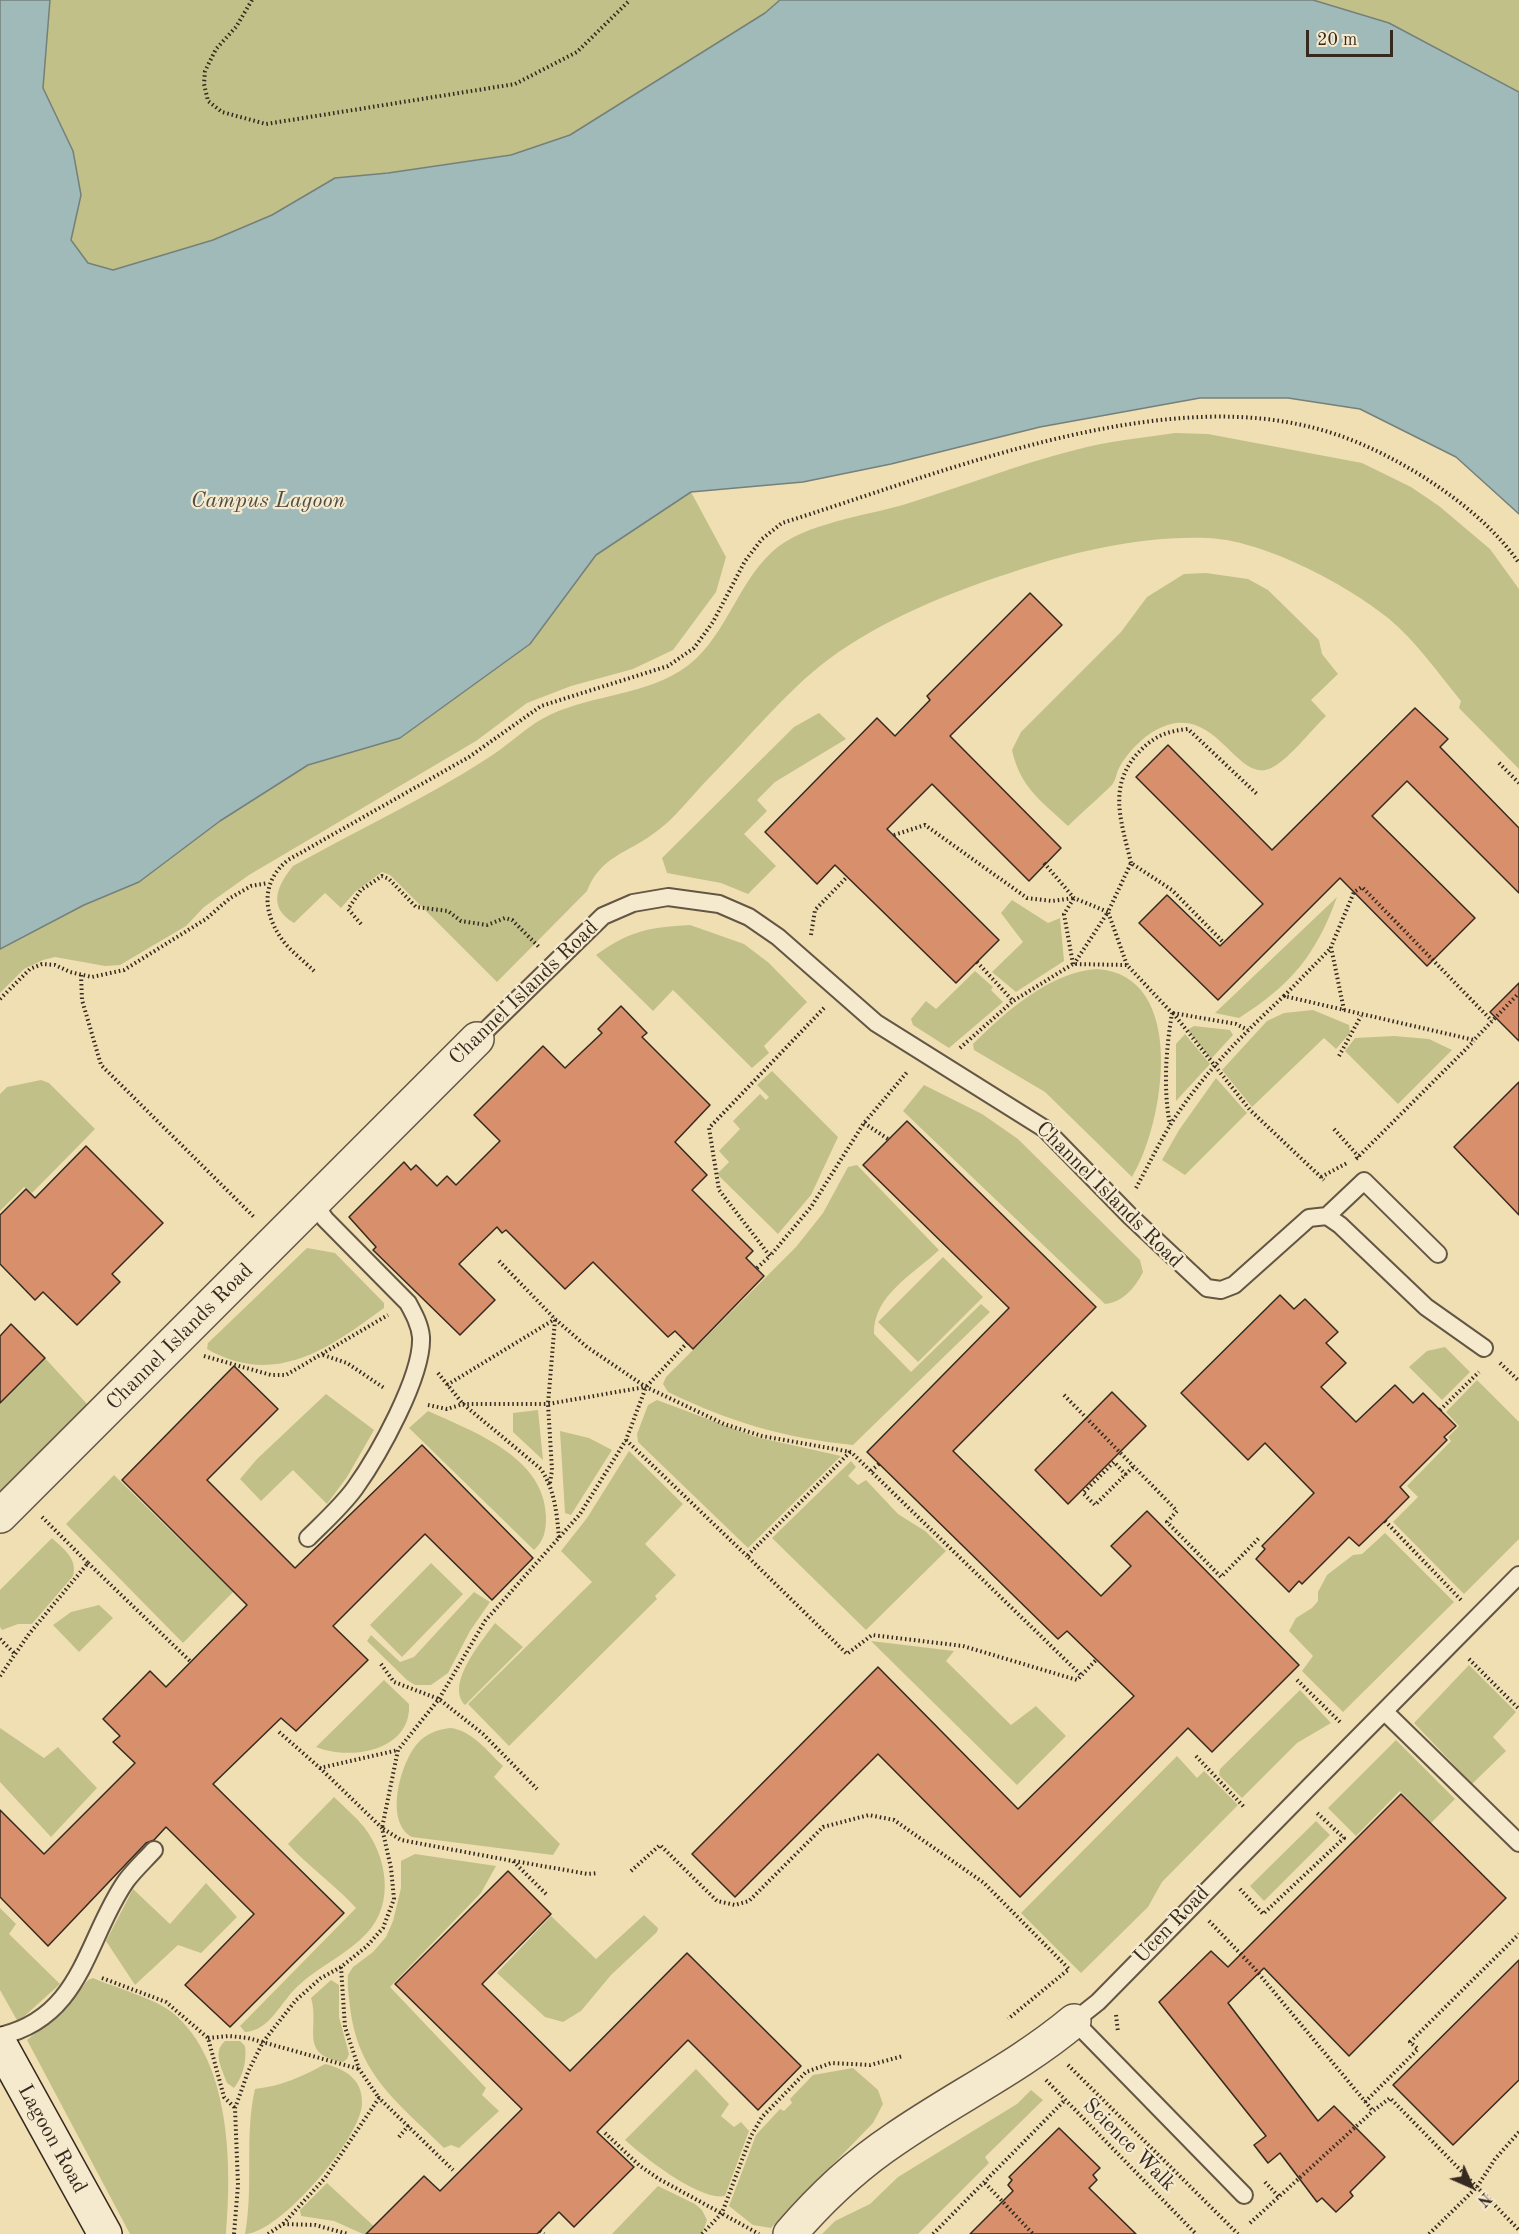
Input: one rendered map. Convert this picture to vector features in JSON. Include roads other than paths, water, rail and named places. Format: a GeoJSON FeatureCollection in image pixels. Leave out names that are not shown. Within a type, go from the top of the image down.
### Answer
{"type":"FeatureCollection","features":[{"type":"Feature","properties":{"kind":"street","name":"Channel Islands Road"},"geometry":{"type":"LineString","coordinates":[[10,1506],[477,1039]]}},
{"type":"Feature","properties":{"kind":"street","name":"Ucen Road"},"geometry":{"type":"LineString","coordinates":[[790,2234],[845,2178],[893,2139],[1045,2059],[1074,2021]]}},
{"type":"Feature","properties":{"kind":"street","name":"Lagoon Road"},"geometry":{"type":"LineString","coordinates":[[0,2044],[105,2234]]}},
{"type":"Feature","properties":{"kind":"lane","name":"Channel Islands Road"},"geometry":{"type":"LineString","coordinates":[[477,1039],[603,916],[633,903],[668,897],[719,904],[749,917],[778,937],[876,1023],[1045,1129],[1147,1233],[1207,1288],[1221,1290],[1234,1285],[1309,1218],[1327,1216]]}},
{"type":"Feature","properties":{"kind":"lane"},"geometry":{"type":"LineString","coordinates":[[1438,1254],[1364,1181],[1327,1216],[1340,1225],[1426,1307],[1484,1348]]}},
{"type":"Feature","properties":{"kind":"lane"},"geometry":{"type":"LineString","coordinates":[[308,1538],[354,1488],[385,1440],[405,1396],[419,1354],[421,1337],[416,1318],[408,1303],[325,1220],[314,1203]]}},
{"type":"Feature","properties":{"kind":"lane","name":"Ucen Road"},"geometry":{"type":"LineString","coordinates":[[1074,2021],[1098,2002],[1265,1829],[1385,1712],[1519,1575]]}},
{"type":"Feature","properties":{"kind":"lane"},"geometry":{"type":"LineString","coordinates":[[1385,1712],[1519,1843]]}},
{"type":"Feature","properties":{"kind":"lane"},"geometry":{"type":"LineString","coordinates":[[0,2036],[16,2032],[42,2017],[62,1998],[83,1970],[126,1881],[154,1850]]}},
{"type":"Feature","properties":{"kind":"lane"},"geometry":{"type":"LineString","coordinates":[[1074,2021],[1244,2194]]}},
{"type":"Feature","properties":{"kind":"water","name":"Campus Lagoon"},"geometry":{"type":"Polygon","coordinates":[[[0,0],[50,0],[43,88],[73,151],[81,195],[71,240],[88,263],[113,270],[213,240],[272,215],[335,178],[388,173],[511,155],[570,135],[765,13],[780,0],[1313,0],[1389,23],[1519,92],[1519,514],[1456,457],[1360,409],[1288,398],[1200,398],[1040,427],[891,464],[803,482],[691,492],[596,555],[530,644],[400,738],[308,765],[220,821],[139,882],[84,905],[0,949],[0,0]]]}}]}
